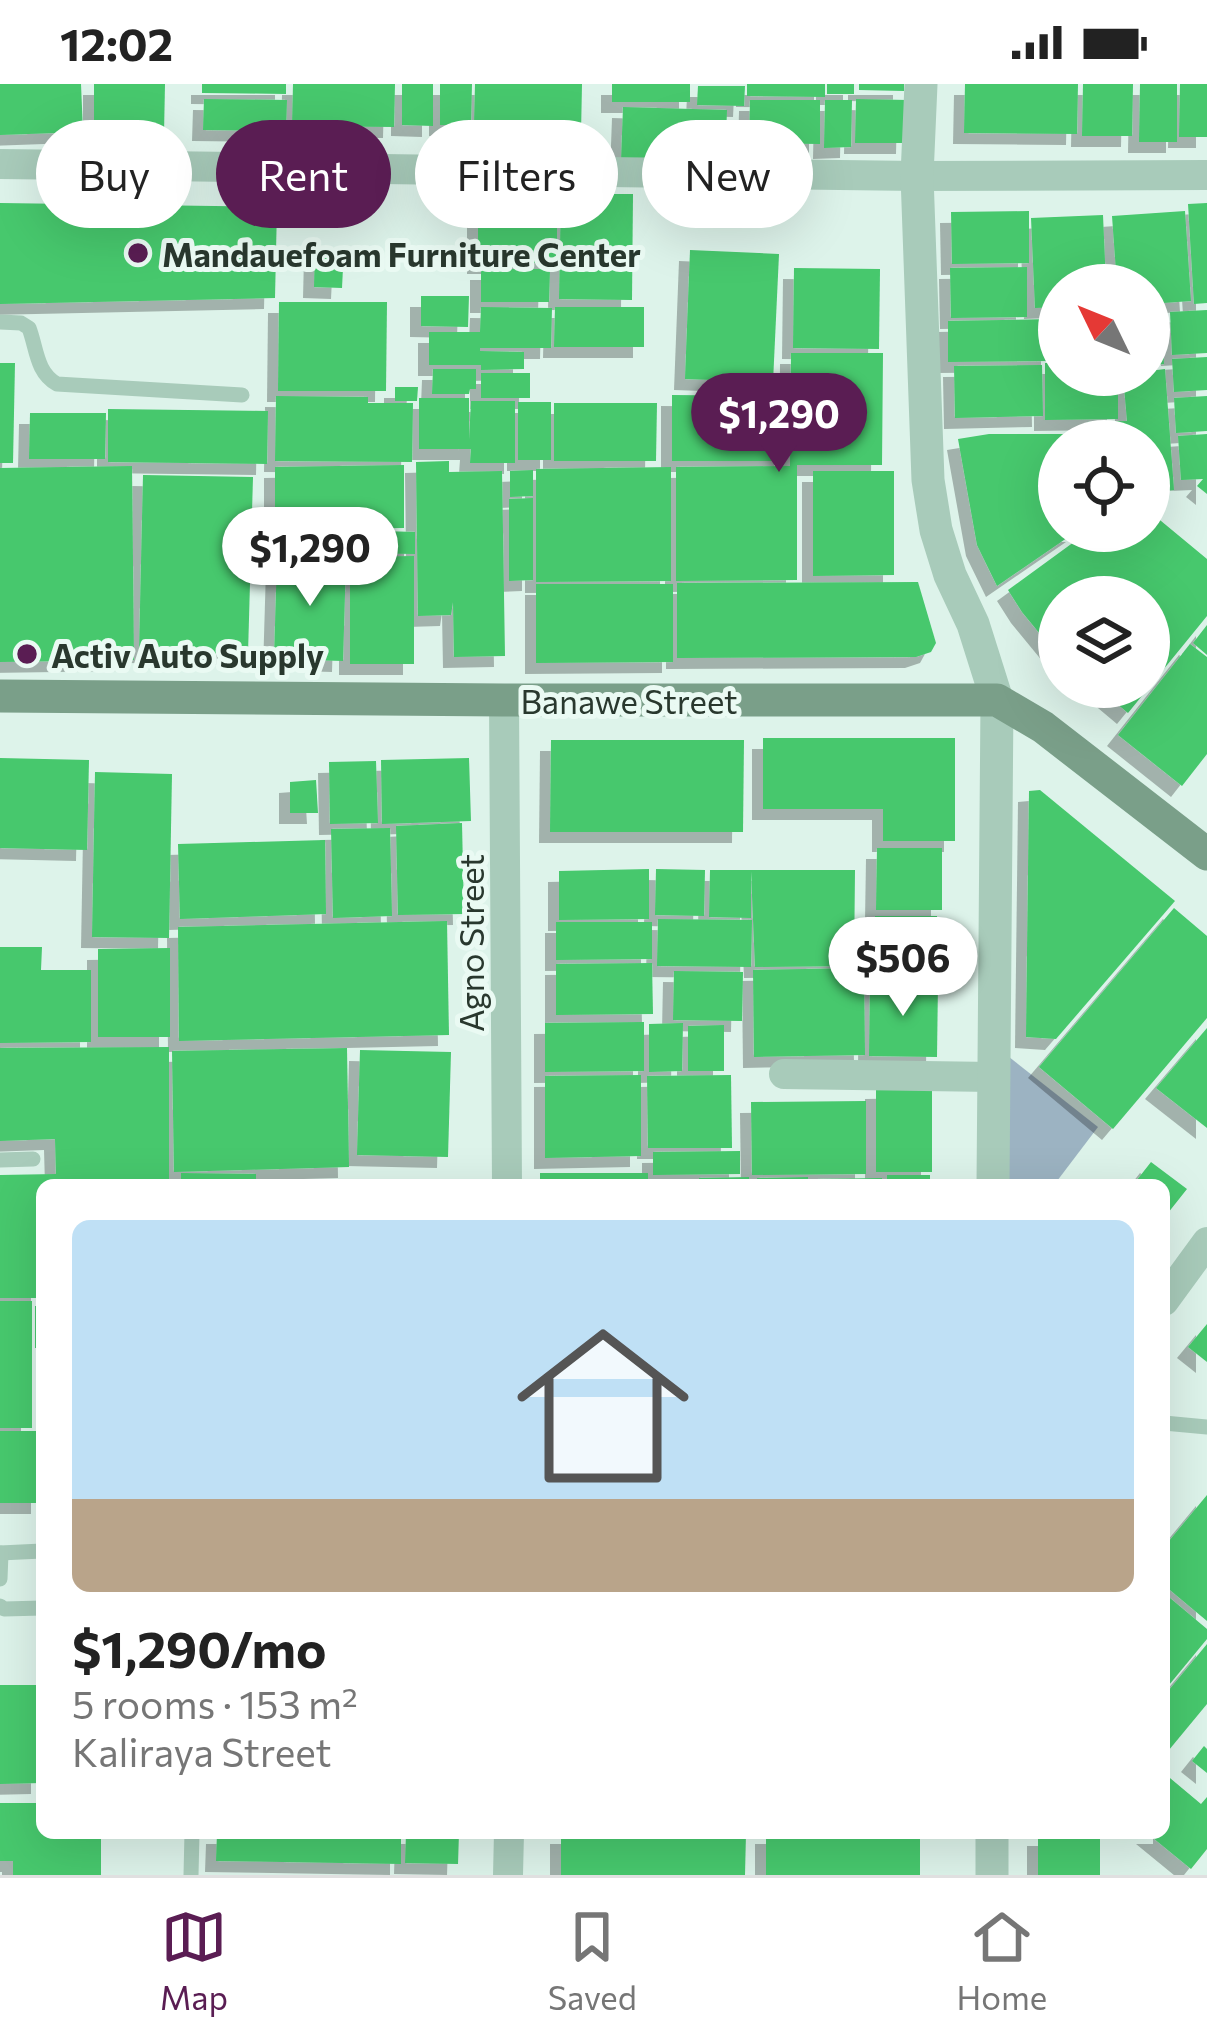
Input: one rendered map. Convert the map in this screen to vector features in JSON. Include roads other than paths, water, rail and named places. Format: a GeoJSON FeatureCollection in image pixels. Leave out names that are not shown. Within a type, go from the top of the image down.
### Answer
{"type":"FeatureCollection","features":[{"type":"Feature","properties":{"kind":"main road","name":"Banawe Street"},"geometry":{"type":"LineString","coordinates":[[0,696],[997,700]]}},
{"type":"Feature","properties":{"kind":"main road"},"geometry":{"type":"LineString","coordinates":[[997,700],[1042,728],[1207,854]]}},
{"type":"Feature","properties":{"kind":"street"},"geometry":{"type":"LineString","coordinates":[[921,84],[917,176],[928,480],[936,530],[997,700],[993,1179]]}},
{"type":"Feature","properties":{"kind":"street"},"geometry":{"type":"LineString","coordinates":[[0,164],[917,176],[1207,175]]}},
{"type":"Feature","properties":{"kind":"street","name":"Agno Street"},"geometry":{"type":"LineString","coordinates":[[504,700],[507,1179]]}},
{"type":"Feature","properties":{"kind":"street"},"geometry":{"type":"LineString","coordinates":[[784,1074],[993,1077]]}},
{"type":"Feature","properties":{"kind":"street"},"geometry":{"type":"LineString","coordinates":[[1170,1292],[1207,1242]]}},
{"type":"Feature","properties":{"kind":"street"},"geometry":{"type":"LineString","coordinates":[[508,1875],[509,1839]]}},
{"type":"Feature","properties":{"kind":"street"},"geometry":{"type":"LineString","coordinates":[[992,1839],[992,1875]]}},
{"type":"Feature","properties":{"kind":"lane"},"geometry":{"type":"LineString","coordinates":[[0,322],[29,328],[40,369],[56,384],[242,395]]}},
{"type":"Feature","properties":{"kind":"lane"},"geometry":{"type":"LineString","coordinates":[[0,1160],[33,1159]]}},
{"type":"Feature","properties":{"kind":"lane"},"geometry":{"type":"LineString","coordinates":[[1170,1423],[1207,1426]]}},
{"type":"Feature","properties":{"kind":"lane"},"geometry":{"type":"LineString","coordinates":[[0,1579],[0,1553],[36,1551]]}},
{"type":"Feature","properties":{"kind":"lane"},"geometry":{"type":"LineString","coordinates":[[0,1606],[36,1608]]}},
{"type":"Feature","properties":{"kind":"lane"},"geometry":{"type":"LineString","coordinates":[[191,1875],[192,1839]]}},
{"type":"Feature","properties":{"kind":"place","name":"Mandauefoam Furniture Center"},"geometry":{"type":"Point","coordinates":[138,253]}},
{"type":"Feature","properties":{"kind":"place","name":"Activ Auto Supply"},"geometry":{"type":"Point","coordinates":[27,654]}}]}
